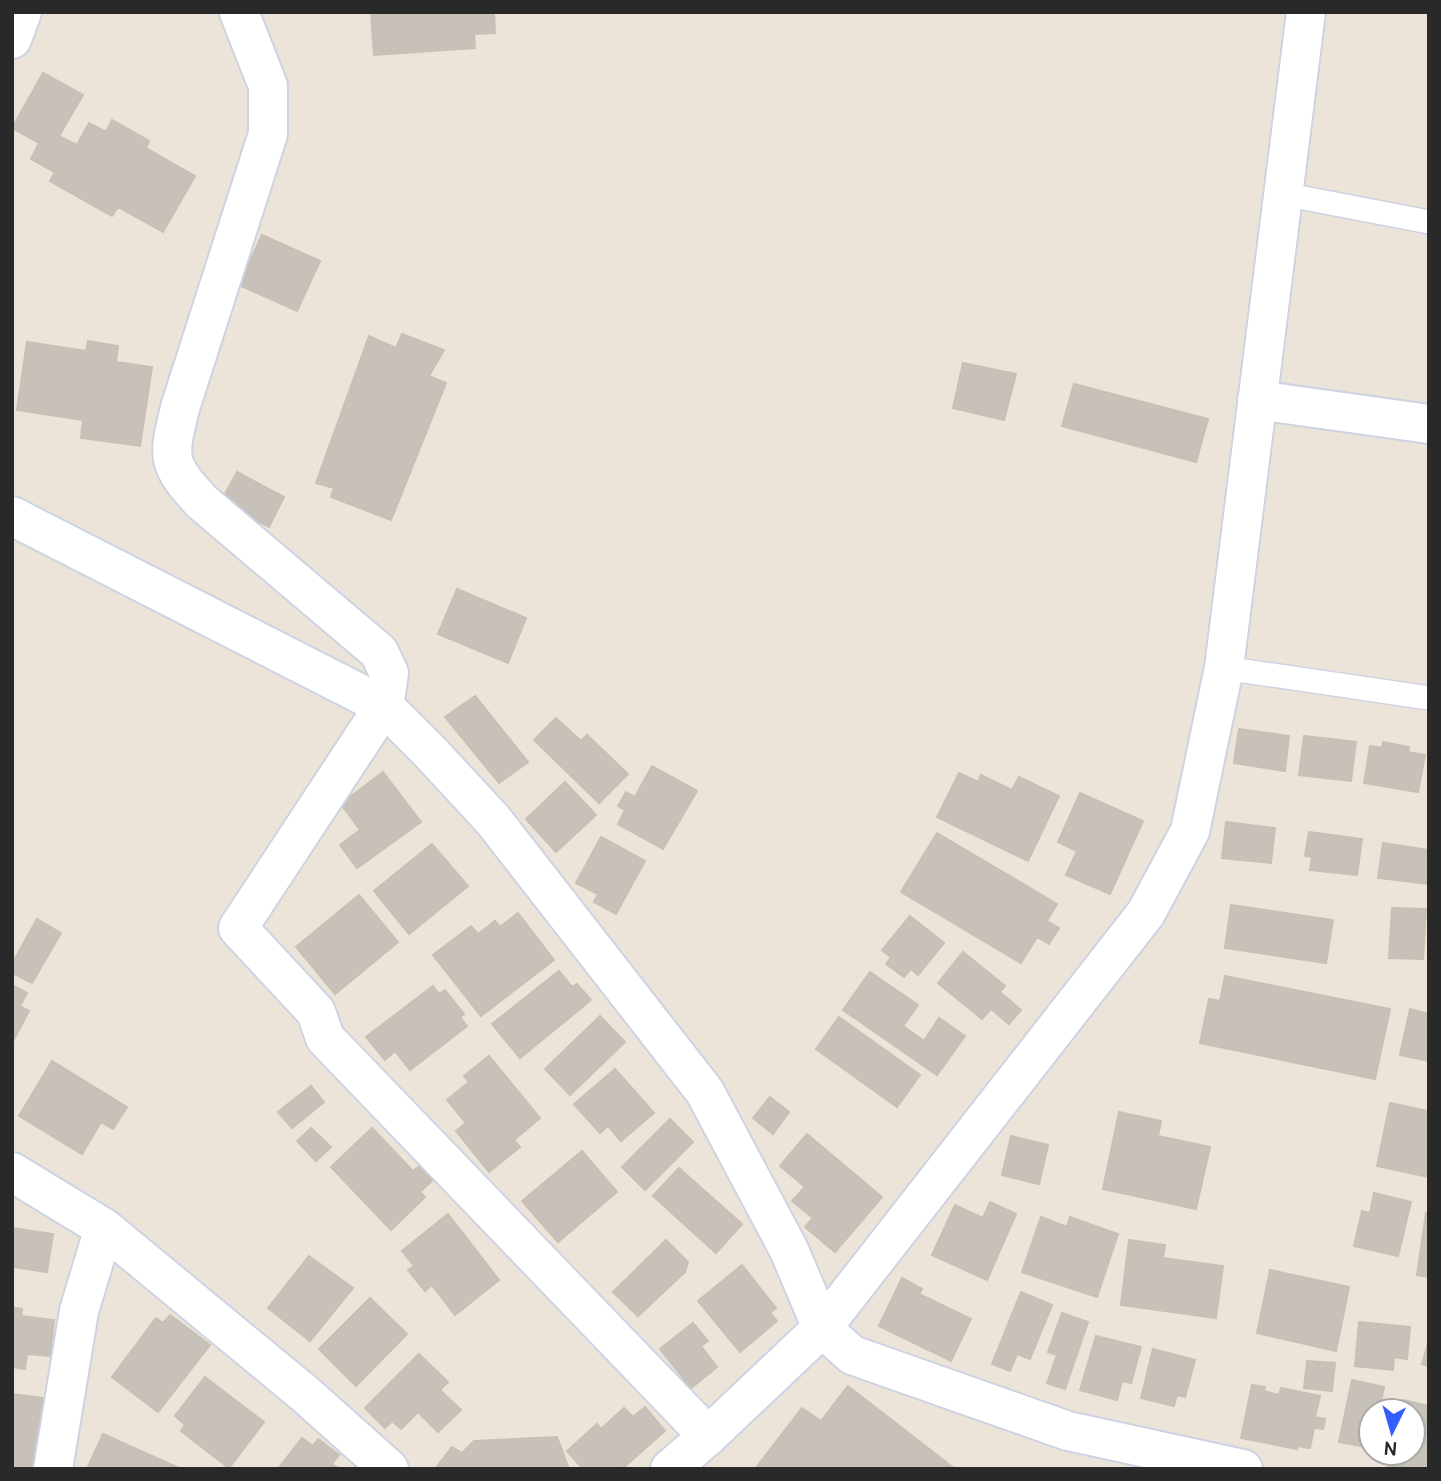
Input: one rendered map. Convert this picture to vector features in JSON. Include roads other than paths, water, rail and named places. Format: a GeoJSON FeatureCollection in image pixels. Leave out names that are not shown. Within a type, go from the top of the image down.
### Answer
{"type":"FeatureCollection","features":[{"type":"Feature","properties":{"kind":"street"},"geometry":{"type":"LineString","coordinates":[[12,39],[22,12]]}},
{"type":"Feature","properties":{"kind":"street"},"geometry":{"type":"LineString","coordinates":[[239,12],[268,86],[268,134],[180,408],[170,450],[179,477],[202,502],[379,652],[389,673],[384,706],[238,928],[316,1012],[325,1038],[708,1436]]}},
{"type":"Feature","properties":{"kind":"street"},"geometry":{"type":"LineString","coordinates":[[670,1469],[822,1328],[1146,914],[1190,831],[1224,668],[1306,12]]}},
{"type":"Feature","properties":{"kind":"street"},"geometry":{"type":"LineString","coordinates":[[1257,400],[1429,424]]}},
{"type":"Feature","properties":{"kind":"street"},"geometry":{"type":"LineString","coordinates":[[12,516],[384,706],[493,820],[705,1092],[789,1250],[822,1328],[852,1355],[1068,1431],[1243,1469]]}},
{"type":"Feature","properties":{"kind":"street"},"geometry":{"type":"LineString","coordinates":[[12,1172],[104,1228],[305,1394],[389,1469]]}},
{"type":"Feature","properties":{"kind":"street"},"geometry":{"type":"LineString","coordinates":[[53,1469],[79,1311],[104,1228]]}},
{"type":"Feature","properties":{"kind":"lane"},"geometry":{"type":"LineString","coordinates":[[1283,194],[1429,222]]}},
{"type":"Feature","properties":{"kind":"lane"},"geometry":{"type":"LineString","coordinates":[[1224,668],[1429,698]]}}]}
